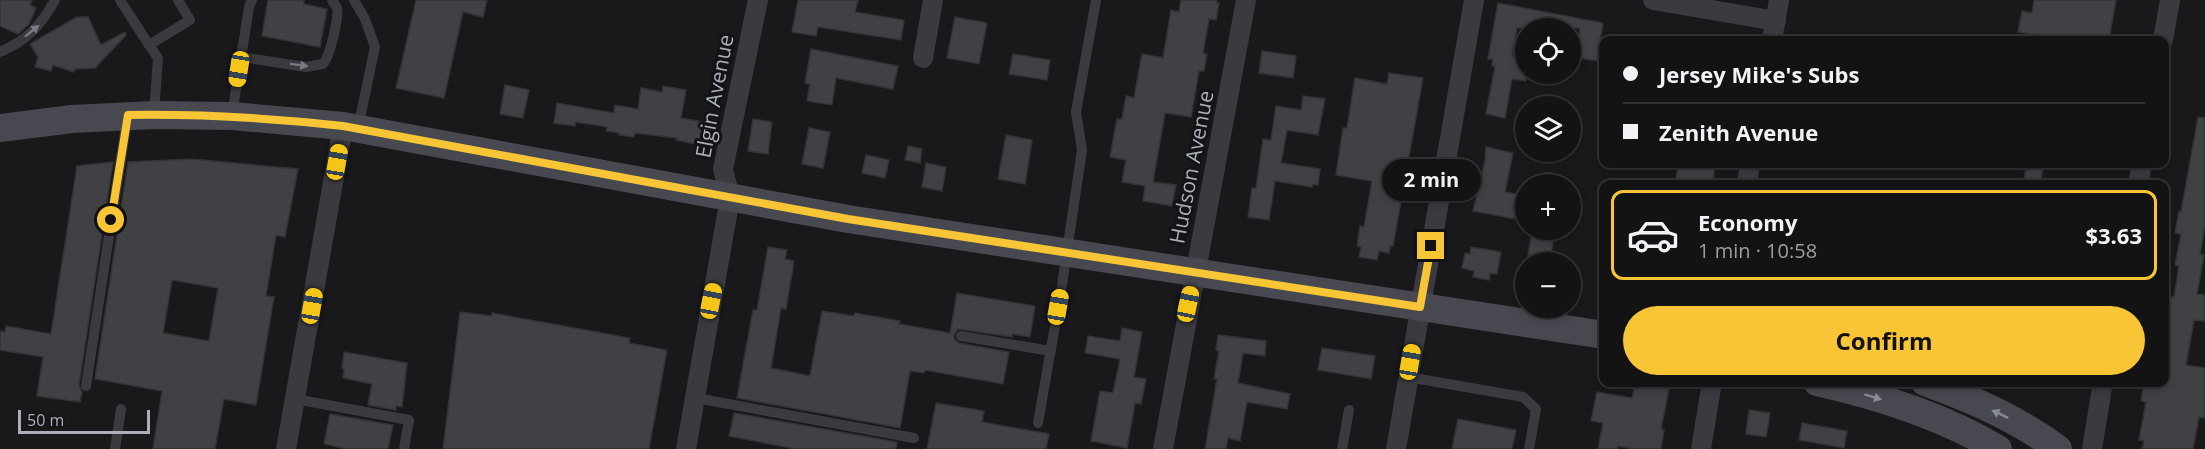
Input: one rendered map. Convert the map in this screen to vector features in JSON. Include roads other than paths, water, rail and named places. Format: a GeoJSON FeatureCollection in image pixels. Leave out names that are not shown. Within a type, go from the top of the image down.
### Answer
{"type":"FeatureCollection","features":[{"type":"Feature","properties":{"kind":"main road"},"geometry":{"type":"LineString","coordinates":[[0,128],[72,119],[141,115],[232,116],[350,128],[848,219],[1599,334]]}},
{"type":"Feature","properties":{"kind":"main road"},"geometry":{"type":"LineString","coordinates":[[1836,387],[1932,416],[1998,449]]}},
{"type":"Feature","properties":{"kind":"main road"},"geometry":{"type":"LineString","coordinates":[[1938,387],[2009,418],[2058,449]]}},
{"type":"Feature","properties":{"kind":"street","name":"Elgin Avenue"},"geometry":{"type":"LineString","coordinates":[[686,449],[730,198],[723,169],[759,0]]}},
{"type":"Feature","properties":{"kind":"street"},"geometry":{"type":"LineString","coordinates":[[923,58],[933,0]]}},
{"type":"Feature","properties":{"kind":"street","name":"Hudson Avenue"},"geometry":{"type":"LineString","coordinates":[[1163,449],[1246,0]]}},
{"type":"Feature","properties":{"kind":"street"},"geometry":{"type":"LineString","coordinates":[[1396,449],[1474,0]]}},
{"type":"Feature","properties":{"kind":"street"},"geometry":{"type":"LineString","coordinates":[[1653,0],[1776,21]]}},
{"type":"Feature","properties":{"kind":"street"},"geometry":{"type":"LineString","coordinates":[[1773,36],[1779,0]]}},
{"type":"Feature","properties":{"kind":"street"},"geometry":{"type":"LineString","coordinates":[[2164,36],[2170,0]]}},
{"type":"Feature","properties":{"kind":"street"},"geometry":{"type":"LineString","coordinates":[[286,449],[350,128]]}},
{"type":"Feature","properties":{"kind":"street"},"geometry":{"type":"LineString","coordinates":[[1701,449],[1711,387]]}},
{"type":"Feature","properties":{"kind":"street"},"geometry":{"type":"LineString","coordinates":[[2092,449],[2102,387]]}},
{"type":"Feature","properties":{"kind":"lane"},"geometry":{"type":"LineString","coordinates":[[0,51],[13,46],[41,24],[55,0]]}},
{"type":"Feature","properties":{"kind":"lane"},"geometry":{"type":"LineString","coordinates":[[86,386],[141,115],[158,58],[120,0]]}},
{"type":"Feature","properties":{"kind":"lane"},"geometry":{"type":"LineString","coordinates":[[149,45],[190,20],[178,0]]}},
{"type":"Feature","properties":{"kind":"lane"},"geometry":{"type":"LineString","coordinates":[[232,116],[252,0]]}},
{"type":"Feature","properties":{"kind":"lane"},"geometry":{"type":"LineString","coordinates":[[241,57],[306,67],[323,64],[328,58],[336,18],[337,8],[332,0]]}},
{"type":"Feature","properties":{"kind":"lane"},"geometry":{"type":"LineString","coordinates":[[350,128],[375,47],[365,19],[354,0]]}},
{"type":"Feature","properties":{"kind":"lane"},"geometry":{"type":"LineString","coordinates":[[1038,423],[1082,150],[1076,112],[1096,0]]}},
{"type":"Feature","properties":{"kind":"lane"},"geometry":{"type":"LineString","coordinates":[[961,336],[1051,351]]}},
{"type":"Feature","properties":{"kind":"lane"},"geometry":{"type":"LineString","coordinates":[[1408,377],[1524,397],[1536,409],[1529,449]]}},
{"type":"Feature","properties":{"kind":"lane"},"geometry":{"type":"LineString","coordinates":[[696,398],[914,438]]}},
{"type":"Feature","properties":{"kind":"lane"},"geometry":{"type":"LineString","coordinates":[[295,399],[409,420],[404,449]]}},
{"type":"Feature","properties":{"kind":"lane"},"geometry":{"type":"LineString","coordinates":[[115,449],[121,409]]}},
{"type":"Feature","properties":{"kind":"lane"},"geometry":{"type":"LineString","coordinates":[[1342,449],[1349,410]]}}]}
